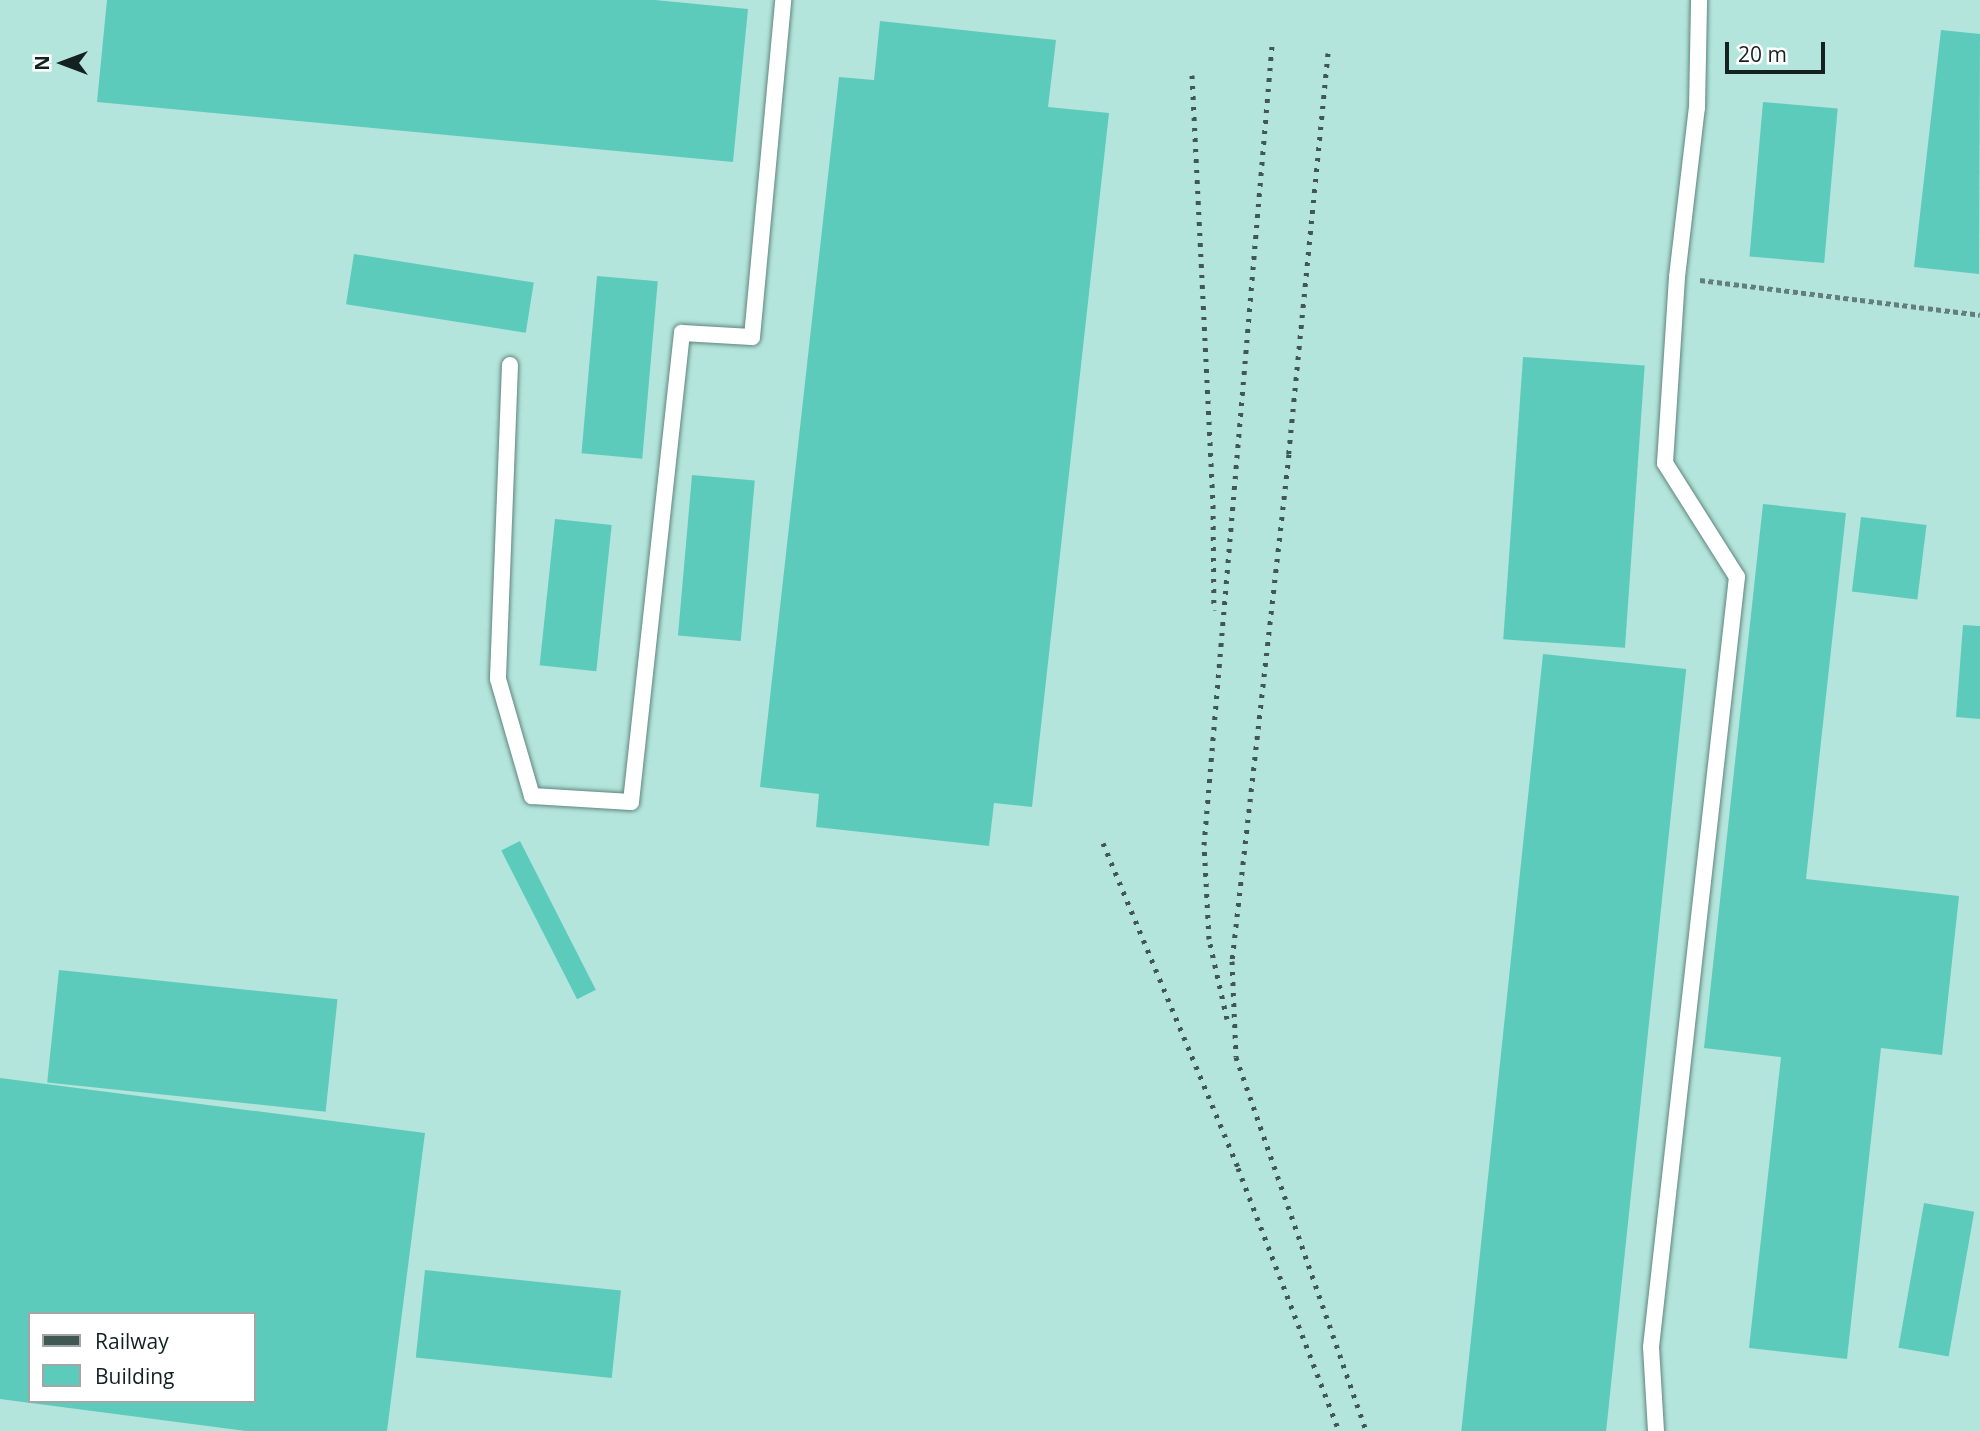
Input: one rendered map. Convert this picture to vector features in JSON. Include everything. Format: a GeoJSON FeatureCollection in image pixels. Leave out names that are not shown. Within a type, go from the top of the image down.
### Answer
{"type":"FeatureCollection","features":[{"type":"Feature","properties":{"kind":"lane"},"geometry":{"type":"LineString","coordinates":[[510,365],[498,680],[532,796],[631,802],[682,333],[752,337],[783,0]]}},
{"type":"Feature","properties":{"kind":"lane"},"geometry":{"type":"LineString","coordinates":[[1656,1431],[1651,1347],[1737,577],[1665,463],[1677,277],[1697,108],[1699,0]]}},
{"type":"Feature","properties":{"kind":"path"},"geometry":{"type":"LineString","coordinates":[[1677,277],[1980,315]]}},
{"type":"Feature","properties":{"kind":"shaded area"},"geometry":{"type":"Polygon","coordinates":[[[0,0],[1980,0],[1980,1431],[0,1431],[0,0]]]}},
{"type":"Feature","properties":{"kind":"building"},"geometry":{"type":"Polygon","coordinates":[[[107,0],[655,0],[748,9],[733,162],[97,102],[107,0]]]}},
{"type":"Feature","properties":{"kind":"building"},"geometry":{"type":"Polygon","coordinates":[[[880,21],[1056,40],[1048,107],[1109,113],[1032,807],[994,803],[989,846],[816,827],[819,794],[760,787],[839,77],[874,80],[880,21]]]}},
{"type":"Feature","properties":{"kind":"building"},"geometry":{"type":"Polygon","coordinates":[[[1941,30],[1980,34],[1979,274],[1914,267],[1941,30]]]}},
{"type":"Feature","properties":{"kind":"building"},"geometry":{"type":"Polygon","coordinates":[[[1763,102],[1838,109],[1824,263],[1749,256],[1763,102]]]}},
{"type":"Feature","properties":{"kind":"building"},"geometry":{"type":"Polygon","coordinates":[[[354,254],[534,282],[526,333],[346,304],[354,254]]]}},
{"type":"Feature","properties":{"kind":"building"},"geometry":{"type":"Polygon","coordinates":[[[597,276],[658,281],[642,459],[581,453],[597,276]]]}},
{"type":"Feature","properties":{"kind":"building"},"geometry":{"type":"Polygon","coordinates":[[[1523,357],[1645,366],[1625,648],[1503,639],[1523,357]]]}},
{"type":"Feature","properties":{"kind":"building"},"geometry":{"type":"Polygon","coordinates":[[[692,475],[755,480],[741,641],[678,635],[692,475]]]}},
{"type":"Feature","properties":{"kind":"building"},"geometry":{"type":"Polygon","coordinates":[[[1763,504],[1846,513],[1806,879],[1959,896],[1942,1055],[1881,1048],[1847,1359],[1749,1348],[1781,1057],[1704,1048],[1763,504]]]}},
{"type":"Feature","properties":{"kind":"building"},"geometry":{"type":"Polygon","coordinates":[[[1861,517],[1927,525],[1917,599],[1852,591],[1861,517]]]}},
{"type":"Feature","properties":{"kind":"building"},"geometry":{"type":"Polygon","coordinates":[[[555,519],[612,525],[596,671],[540,665],[555,519]]]}},
{"type":"Feature","properties":{"kind":"building"},"geometry":{"type":"Polygon","coordinates":[[[1963,625],[1980,626],[1980,719],[1956,717],[1963,625]]]}},
{"type":"Feature","properties":{"kind":"building"},"geometry":{"type":"Polygon","coordinates":[[[1543,654],[1686,669],[1606,1431],[1461,1431],[1543,654]]]}},
{"type":"Feature","properties":{"kind":"building"},"geometry":{"type":"Polygon","coordinates":[[[520,841],[596,990],[577,999],[501,851],[520,841]]]}},
{"type":"Feature","properties":{"kind":"building"},"geometry":{"type":"Polygon","coordinates":[[[59,970],[337,999],[326,1112],[47,1082],[59,970]]]}},
{"type":"Feature","properties":{"kind":"building"},"geometry":{"type":"Polygon","coordinates":[[[0,1078],[425,1133],[387,1431],[246,1431],[31,1403],[256,1403],[256,1312],[28,1312],[28,1403],[0,1399],[0,1078]]]}},
{"type":"Feature","properties":{"kind":"building"},"geometry":{"type":"Polygon","coordinates":[[[1924,1203],[1974,1212],[1949,1357],[1898,1348],[1924,1203]]]}},
{"type":"Feature","properties":{"kind":"building"},"geometry":{"type":"Polygon","coordinates":[[[425,1270],[621,1291],[612,1378],[416,1358],[425,1270]]]}},
{"type":"Feature","properties":{"kind":"railway"},"geometry":{"type":"LineString","coordinates":[[1227,1019],[1209,939],[1204,845],[1272,46]]}},
{"type":"Feature","properties":{"kind":"railway"},"geometry":{"type":"LineString","coordinates":[[1328,53],[1289,454],[1232,961],[1236,1057],[1366,1431]]}},
{"type":"Feature","properties":{"kind":"railway"},"geometry":{"type":"LineString","coordinates":[[1192,75],[1213,505],[1214,610]]}},
{"type":"Feature","properties":{"kind":"railway"},"geometry":{"type":"LineString","coordinates":[[1103,843],[1238,1168],[1339,1431]]}}]}
